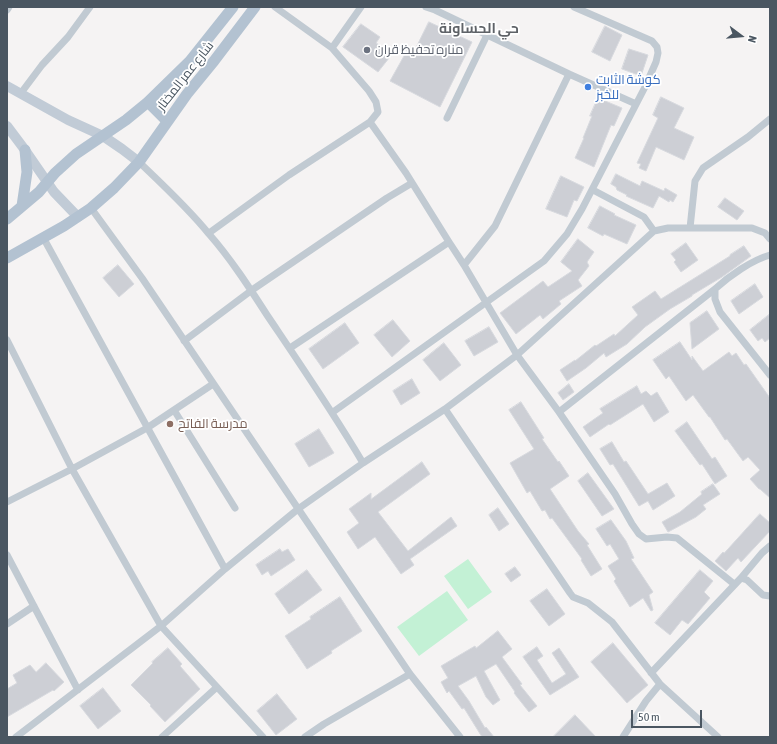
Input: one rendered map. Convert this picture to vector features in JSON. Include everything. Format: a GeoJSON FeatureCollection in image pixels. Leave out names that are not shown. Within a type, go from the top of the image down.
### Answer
{"type":"FeatureCollection","features":[{"type":"Feature","properties":{"kind":"main road","name":"شارع عمر المختار"},"geometry":{"type":"LineString","coordinates":[[7,218],[39,192],[76,154],[126,120],[148,102],[190,61],[233,7]]}},
{"type":"Feature","properties":{"kind":"main road","name":"شارع عمر المختار"},"geometry":{"type":"LineString","coordinates":[[7,258],[44,239],[78,217],[114,188],[139,162],[167,121],[255,7]]}},
{"type":"Feature","properties":{"kind":"main road"},"geometry":{"type":"LineString","coordinates":[[7,86],[68,120],[103,136],[139,162]]}},
{"type":"Feature","properties":{"kind":"main road"},"geometry":{"type":"LineString","coordinates":[[148,102],[167,121]]}},
{"type":"Feature","properties":{"kind":"main road"},"geometry":{"type":"LineString","coordinates":[[7,126],[47,183],[78,217]]}},
{"type":"Feature","properties":{"kind":"main road"},"geometry":{"type":"LineString","coordinates":[[22,206],[27,172],[25,150]]}},
{"type":"Feature","properties":{"kind":"street"},"geometry":{"type":"LineString","coordinates":[[21,93],[42,65],[68,37],[90,7]]}},
{"type":"Feature","properties":{"kind":"street"},"geometry":{"type":"LineString","coordinates":[[209,233],[289,175],[370,122],[378,112],[376,102],[370,91],[332,48],[275,7]]}},
{"type":"Feature","properties":{"kind":"street"},"geometry":{"type":"LineString","coordinates":[[332,48],[361,7]]}},
{"type":"Feature","properties":{"kind":"street"},"geometry":{"type":"LineString","coordinates":[[426,7],[436,8],[487,35],[636,104]]}},
{"type":"Feature","properties":{"kind":"street"},"geometry":{"type":"LineString","coordinates":[[333,412],[544,261],[567,234],[593,190],[645,87],[656,62],[658,53],[652,41],[574,7]]}},
{"type":"Feature","properties":{"kind":"street"},"geometry":{"type":"LineString","coordinates":[[447,118],[487,35]]}},
{"type":"Feature","properties":{"kind":"street"},"geometry":{"type":"LineString","coordinates":[[464,266],[494,226],[569,74]]}},
{"type":"Feature","properties":{"kind":"street"},"geometry":{"type":"LineString","coordinates":[[690,228],[695,181],[703,168],[748,137],[770,119]]}},
{"type":"Feature","properties":{"kind":"street"},"geometry":{"type":"LineString","coordinates":[[370,122],[412,183],[518,355],[615,494],[639,534],[646,539],[667,537],[677,538],[734,584]]}},
{"type":"Feature","properties":{"kind":"street"},"geometry":{"type":"LineString","coordinates":[[139,162],[209,233],[252,290],[333,412],[363,463]]}},
{"type":"Feature","properties":{"kind":"street"},"geometry":{"type":"LineString","coordinates":[[184,341],[252,290],[387,198],[412,183]]}},
{"type":"Feature","properties":{"kind":"street"},"geometry":{"type":"LineString","coordinates":[[593,190],[644,217],[654,231]]}},
{"type":"Feature","properties":{"kind":"street"},"geometry":{"type":"LineString","coordinates":[[91,208],[142,278],[410,674],[460,737]]}},
{"type":"Feature","properties":{"kind":"street"},"geometry":{"type":"LineString","coordinates":[[16,737],[161,626],[225,569],[298,509],[363,463],[445,409],[518,355],[654,231],[668,228],[752,228],[765,233],[770,239]]}},
{"type":"Feature","properties":{"kind":"street"},"geometry":{"type":"LineString","coordinates":[[44,239],[225,569]]}},
{"type":"Feature","properties":{"kind":"street"},"geometry":{"type":"LineString","coordinates":[[290,348],[449,242]]}},
{"type":"Feature","properties":{"kind":"street"},"geometry":{"type":"LineString","coordinates":[[559,412],[724,281],[761,257],[770,255]]}},
{"type":"Feature","properties":{"kind":"street"},"geometry":{"type":"LineString","coordinates":[[715,289],[715,299],[720,312],[770,375]]}},
{"type":"Feature","properties":{"kind":"street"},"geometry":{"type":"LineString","coordinates":[[7,340],[72,469],[161,626],[263,737]]}},
{"type":"Feature","properties":{"kind":"street"},"geometry":{"type":"LineString","coordinates":[[7,502],[147,428],[213,384]]}},
{"type":"Feature","properties":{"kind":"street"},"geometry":{"type":"LineString","coordinates":[[445,409],[573,597],[588,603],[612,622],[660,684],[718,737]]}},
{"type":"Feature","properties":{"kind":"street"},"geometry":{"type":"LineString","coordinates":[[174,410],[234,508]]}},
{"type":"Feature","properties":{"kind":"street"},"geometry":{"type":"LineString","coordinates":[[651,673],[770,546]]}},
{"type":"Feature","properties":{"kind":"street"},"geometry":{"type":"LineString","coordinates":[[7,555],[78,690]]}},
{"type":"Feature","properties":{"kind":"street"},"geometry":{"type":"LineString","coordinates":[[741,578],[747,580],[763,595],[770,596]]}},
{"type":"Feature","properties":{"kind":"street"},"geometry":{"type":"LineString","coordinates":[[7,624],[34,606]]}},
{"type":"Feature","properties":{"kind":"street"},"geometry":{"type":"LineString","coordinates":[[305,737],[324,724],[410,674]]}},
{"type":"Feature","properties":{"kind":"street"},"geometry":{"type":"LineString","coordinates":[[623,737],[646,701],[660,684]]}},
{"type":"Feature","properties":{"kind":"street"},"geometry":{"type":"LineString","coordinates":[[162,737],[217,687]]}},
{"type":"Feature","properties":{"kind":"green space"},"geometry":{"type":"Polygon","coordinates":[[[468,559],[492,592],[468,609],[444,576],[468,559]]]}},
{"type":"Feature","properties":{"kind":"green space"},"geometry":{"type":"Polygon","coordinates":[[[447,591],[468,620],[419,656],[397,627],[447,591]]]}},
{"type":"Feature","properties":{"kind":"building"},"geometry":{"type":"Polygon","coordinates":[[[429,22],[472,42],[440,107],[390,81],[409,47],[415,49],[429,22]]]}},
{"type":"Feature","properties":{"kind":"building","name":"مناره تحفيظ قران"},"geometry":{"type":"Polygon","coordinates":[[[361,24],[380,37],[376,43],[393,53],[378,72],[343,47],[361,24]]]}},
{"type":"Feature","properties":{"kind":"building"},"geometry":{"type":"Polygon","coordinates":[[[605,26],[622,35],[610,61],[592,52],[605,26]]]}},
{"type":"Feature","properties":{"kind":"building"},"geometry":{"type":"Polygon","coordinates":[[[629,49],[648,55],[641,76],[622,69],[629,49]]]}},
{"type":"Feature","properties":{"kind":"building"},"geometry":{"type":"Polygon","coordinates":[[[661,97],[684,108],[674,128],[694,137],[684,160],[656,147],[646,171],[639,168],[641,164],[637,163],[658,118],[653,115],[661,97]]]}},
{"type":"Feature","properties":{"kind":"building"},"geometry":{"type":"Polygon","coordinates":[[[598,98],[622,108],[614,126],[611,125],[594,167],[575,158],[584,138],[592,116],[590,116],[598,98]]]}},
{"type":"Feature","properties":{"kind":"building"},"geometry":{"type":"Polygon","coordinates":[[[616,174],[640,186],[642,181],[664,191],[665,188],[677,195],[673,202],[670,200],[669,202],[659,196],[653,208],[626,196],[627,195],[617,190],[616,187],[611,184],[616,174]]]}},
{"type":"Feature","properties":{"kind":"building"},"geometry":{"type":"Polygon","coordinates":[[[561,176],[584,187],[577,201],[574,200],[567,217],[546,209],[561,176]]]}},
{"type":"Feature","properties":{"kind":"building"},"geometry":{"type":"Polygon","coordinates":[[[725,198],[744,211],[737,220],[718,207],[725,198]]]}},
{"type":"Feature","properties":{"kind":"building"},"geometry":{"type":"Polygon","coordinates":[[[600,206],[615,214],[614,215],[636,225],[627,244],[604,234],[603,236],[588,228],[600,206]]]}},
{"type":"Feature","properties":{"kind":"building"},"geometry":{"type":"Polygon","coordinates":[[[578,239],[594,252],[587,262],[589,266],[578,280],[582,286],[559,301],[561,304],[543,319],[540,315],[516,334],[500,313],[543,281],[548,287],[572,271],[561,262],[578,239]]]}},
{"type":"Feature","properties":{"kind":"building"},"geometry":{"type":"Polygon","coordinates":[[[686,243],[698,260],[681,272],[674,262],[676,260],[671,254],[686,243]]]}},
{"type":"Feature","properties":{"kind":"building"},"geometry":{"type":"Polygon","coordinates":[[[744,246],[751,256],[722,277],[670,309],[645,327],[627,344],[606,357],[604,353],[567,381],[560,370],[575,361],[595,345],[596,346],[614,334],[615,336],[638,315],[632,307],[655,291],[661,299],[744,246]]]}},
{"type":"Feature","properties":{"kind":"building"},"geometry":{"type":"Polygon","coordinates":[[[118,265],[134,284],[119,297],[103,278],[118,265]]]}},
{"type":"Feature","properties":{"kind":"building"},"geometry":{"type":"Polygon","coordinates":[[[755,284],[763,297],[739,314],[731,301],[755,284]]]}},
{"type":"Feature","properties":{"kind":"building"},"geometry":{"type":"Polygon","coordinates":[[[707,311],[719,329],[692,349],[690,323],[707,311]]]}},
{"type":"Feature","properties":{"kind":"building"},"geometry":{"type":"Polygon","coordinates":[[[770,314],[770,338],[765,342],[762,338],[758,341],[750,330],[770,314]]]}},
{"type":"Feature","properties":{"kind":"building"},"geometry":{"type":"Polygon","coordinates":[[[393,320],[410,341],[392,357],[374,335],[393,320]]]}},
{"type":"Feature","properties":{"kind":"building"},"geometry":{"type":"Polygon","coordinates":[[[345,323],[359,343],[323,369],[309,349],[345,323]]]}},
{"type":"Feature","properties":{"kind":"building"},"geometry":{"type":"Polygon","coordinates":[[[489,327],[498,342],[474,356],[465,341],[489,327]]]}},
{"type":"Feature","properties":{"kind":"building"},"geometry":{"type":"Polygon","coordinates":[[[680,342],[692,360],[692,356],[703,371],[729,352],[732,356],[736,353],[744,365],[746,364],[770,398],[770,498],[750,479],[760,470],[748,457],[743,461],[727,439],[725,440],[693,395],[686,401],[669,376],[666,379],[653,360],[680,342]]]}},
{"type":"Feature","properties":{"kind":"building"},"geometry":{"type":"Polygon","coordinates":[[[444,343],[461,365],[440,381],[423,360],[444,343]]]}},
{"type":"Feature","properties":{"kind":"building"},"geometry":{"type":"Polygon","coordinates":[[[412,379],[420,393],[401,405],[393,391],[412,379]]]}},
{"type":"Feature","properties":{"kind":"building"},"geometry":{"type":"Polygon","coordinates":[[[569,384],[574,392],[563,400],[558,393],[569,384]]]}},
{"type":"Feature","properties":{"kind":"building"},"geometry":{"type":"Polygon","coordinates":[[[637,386],[641,394],[646,391],[651,396],[657,392],[669,412],[654,422],[643,404],[590,437],[583,427],[603,413],[600,409],[637,386]]]}},
{"type":"Feature","properties":{"kind":"building"},"geometry":{"type":"Polygon","coordinates":[[[521,402],[544,438],[542,439],[569,476],[550,489],[578,531],[589,544],[587,545],[602,569],[591,576],[581,560],[582,559],[552,518],[550,519],[545,510],[542,511],[530,491],[527,493],[510,463],[534,449],[509,410],[521,402]]]}},
{"type":"Feature","properties":{"kind":"building"},"geometry":{"type":"Polygon","coordinates":[[[687,422],[712,459],[715,457],[727,476],[715,484],[702,464],[700,465],[675,431],[687,422]]]}},
{"type":"Feature","properties":{"kind":"building"},"geometry":{"type":"Polygon","coordinates":[[[319,429],[334,453],[309,467],[295,444],[319,429]]]}},
{"type":"Feature","properties":{"kind":"building"},"geometry":{"type":"Polygon","coordinates":[[[612,442],[624,462],[626,461],[648,494],[667,483],[675,496],[653,510],[648,501],[639,506],[613,464],[610,465],[600,449],[612,442]]]}},
{"type":"Feature","properties":{"kind":"building"},"geometry":{"type":"Polygon","coordinates":[[[422,462],[430,474],[378,512],[408,551],[451,517],[457,526],[410,559],[414,565],[401,574],[375,537],[358,549],[347,532],[359,523],[349,509],[371,493],[371,499],[422,462]]]}},
{"type":"Feature","properties":{"kind":"building"},"geometry":{"type":"Polygon","coordinates":[[[588,473],[614,509],[602,516],[578,481],[588,473]]]}},
{"type":"Feature","properties":{"kind":"building"},"geometry":{"type":"Polygon","coordinates":[[[713,484],[720,494],[703,505],[706,509],[696,517],[668,532],[662,522],[680,512],[702,494],[701,492],[713,484]]]}},
{"type":"Feature","properties":{"kind":"building"},"geometry":{"type":"Polygon","coordinates":[[[498,508],[509,524],[499,531],[489,515],[498,508]]]}},
{"type":"Feature","properties":{"kind":"building"},"geometry":{"type":"Polygon","coordinates":[[[760,514],[770,523],[770,531],[741,562],[738,558],[726,571],[715,561],[760,514]]]}},
{"type":"Feature","properties":{"kind":"building"},"geometry":{"type":"Polygon","coordinates":[[[611,520],[626,541],[634,558],[631,559],[653,592],[649,595],[653,610],[651,611],[643,598],[630,607],[614,581],[616,579],[608,566],[619,559],[610,544],[607,546],[596,529],[611,520]]]}},
{"type":"Feature","properties":{"kind":"building"},"geometry":{"type":"Polygon","coordinates":[[[280,549],[282,552],[288,549],[295,560],[271,576],[268,571],[262,575],[256,565],[280,549]]]}},
{"type":"Feature","properties":{"kind":"building"},"geometry":{"type":"Polygon","coordinates":[[[515,567],[521,575],[511,582],[505,574],[515,567]]]}},
{"type":"Feature","properties":{"kind":"building"},"geometry":{"type":"Polygon","coordinates":[[[307,570],[322,590],[289,614],[275,594],[307,570]]]}},
{"type":"Feature","properties":{"kind":"building"},"geometry":{"type":"Polygon","coordinates":[[[700,570],[713,581],[704,592],[710,598],[688,624],[682,620],[670,635],[655,623],[700,570]]]}},
{"type":"Feature","properties":{"kind":"building"},"geometry":{"type":"Polygon","coordinates":[[[547,589],[565,614],[549,626],[530,601],[547,589]]]}},
{"type":"Feature","properties":{"kind":"building"},"geometry":{"type":"Polygon","coordinates":[[[340,597],[362,631],[307,669],[285,636],[340,597]]]}},
{"type":"Feature","properties":{"kind":"building"},"geometry":{"type":"Polygon","coordinates":[[[498,631],[512,649],[502,657],[522,684],[520,685],[537,706],[529,712],[514,693],[515,692],[496,664],[484,671],[500,700],[493,705],[486,697],[476,676],[458,686],[485,728],[486,727],[494,737],[482,737],[464,708],[462,709],[449,691],[447,693],[441,682],[448,678],[441,666],[475,646],[476,648],[498,631]]]}},
{"type":"Feature","properties":{"kind":"building"},"geometry":{"type":"Polygon","coordinates":[[[613,643],[648,685],[627,703],[591,662],[613,643]]]}},
{"type":"Feature","properties":{"kind":"building"},"geometry":{"type":"Polygon","coordinates":[[[537,647],[543,656],[537,660],[552,683],[566,674],[552,653],[559,648],[579,677],[550,695],[523,657],[537,647]]]}},
{"type":"Feature","properties":{"kind":"building"},"geometry":{"type":"Polygon","coordinates":[[[168,648],[182,664],[180,666],[200,689],[165,722],[131,685],[153,663],[152,662],[168,648]]]}},
{"type":"Feature","properties":{"kind":"building"},"geometry":{"type":"Polygon","coordinates":[[[46,663],[64,682],[54,691],[53,690],[7,717],[7,689],[17,683],[13,675],[30,665],[36,672],[46,663]]]}},
{"type":"Feature","properties":{"kind":"building"},"geometry":{"type":"Polygon","coordinates":[[[103,688],[121,711],[98,729],[80,706],[103,688]]]}},
{"type":"Feature","properties":{"kind":"building"},"geometry":{"type":"Polygon","coordinates":[[[277,694],[297,719],[276,735],[257,711],[277,694]]]}},
{"type":"Feature","properties":{"kind":"building"},"geometry":{"type":"Polygon","coordinates":[[[575,715],[596,737],[553,737],[575,715]]]}},
{"type":"Feature","properties":{"kind":"place","name":"مناره تحفيظ قران"},"geometry":{"type":"Point","coordinates":[367,50]}},
{"type":"Feature","properties":{"kind":"place","name":"كوشة الثابت للخبز"},"geometry":{"type":"Point","coordinates":[588,87]}},
{"type":"Feature","properties":{"kind":"place","name":"مدرسة الفاتح"},"geometry":{"type":"Point","coordinates":[170,424]}},
{"type":"Feature","properties":{"kind":"district","name":"حي الحساونة"},"geometry":{"type":"Point","coordinates":[479,29]}}]}
